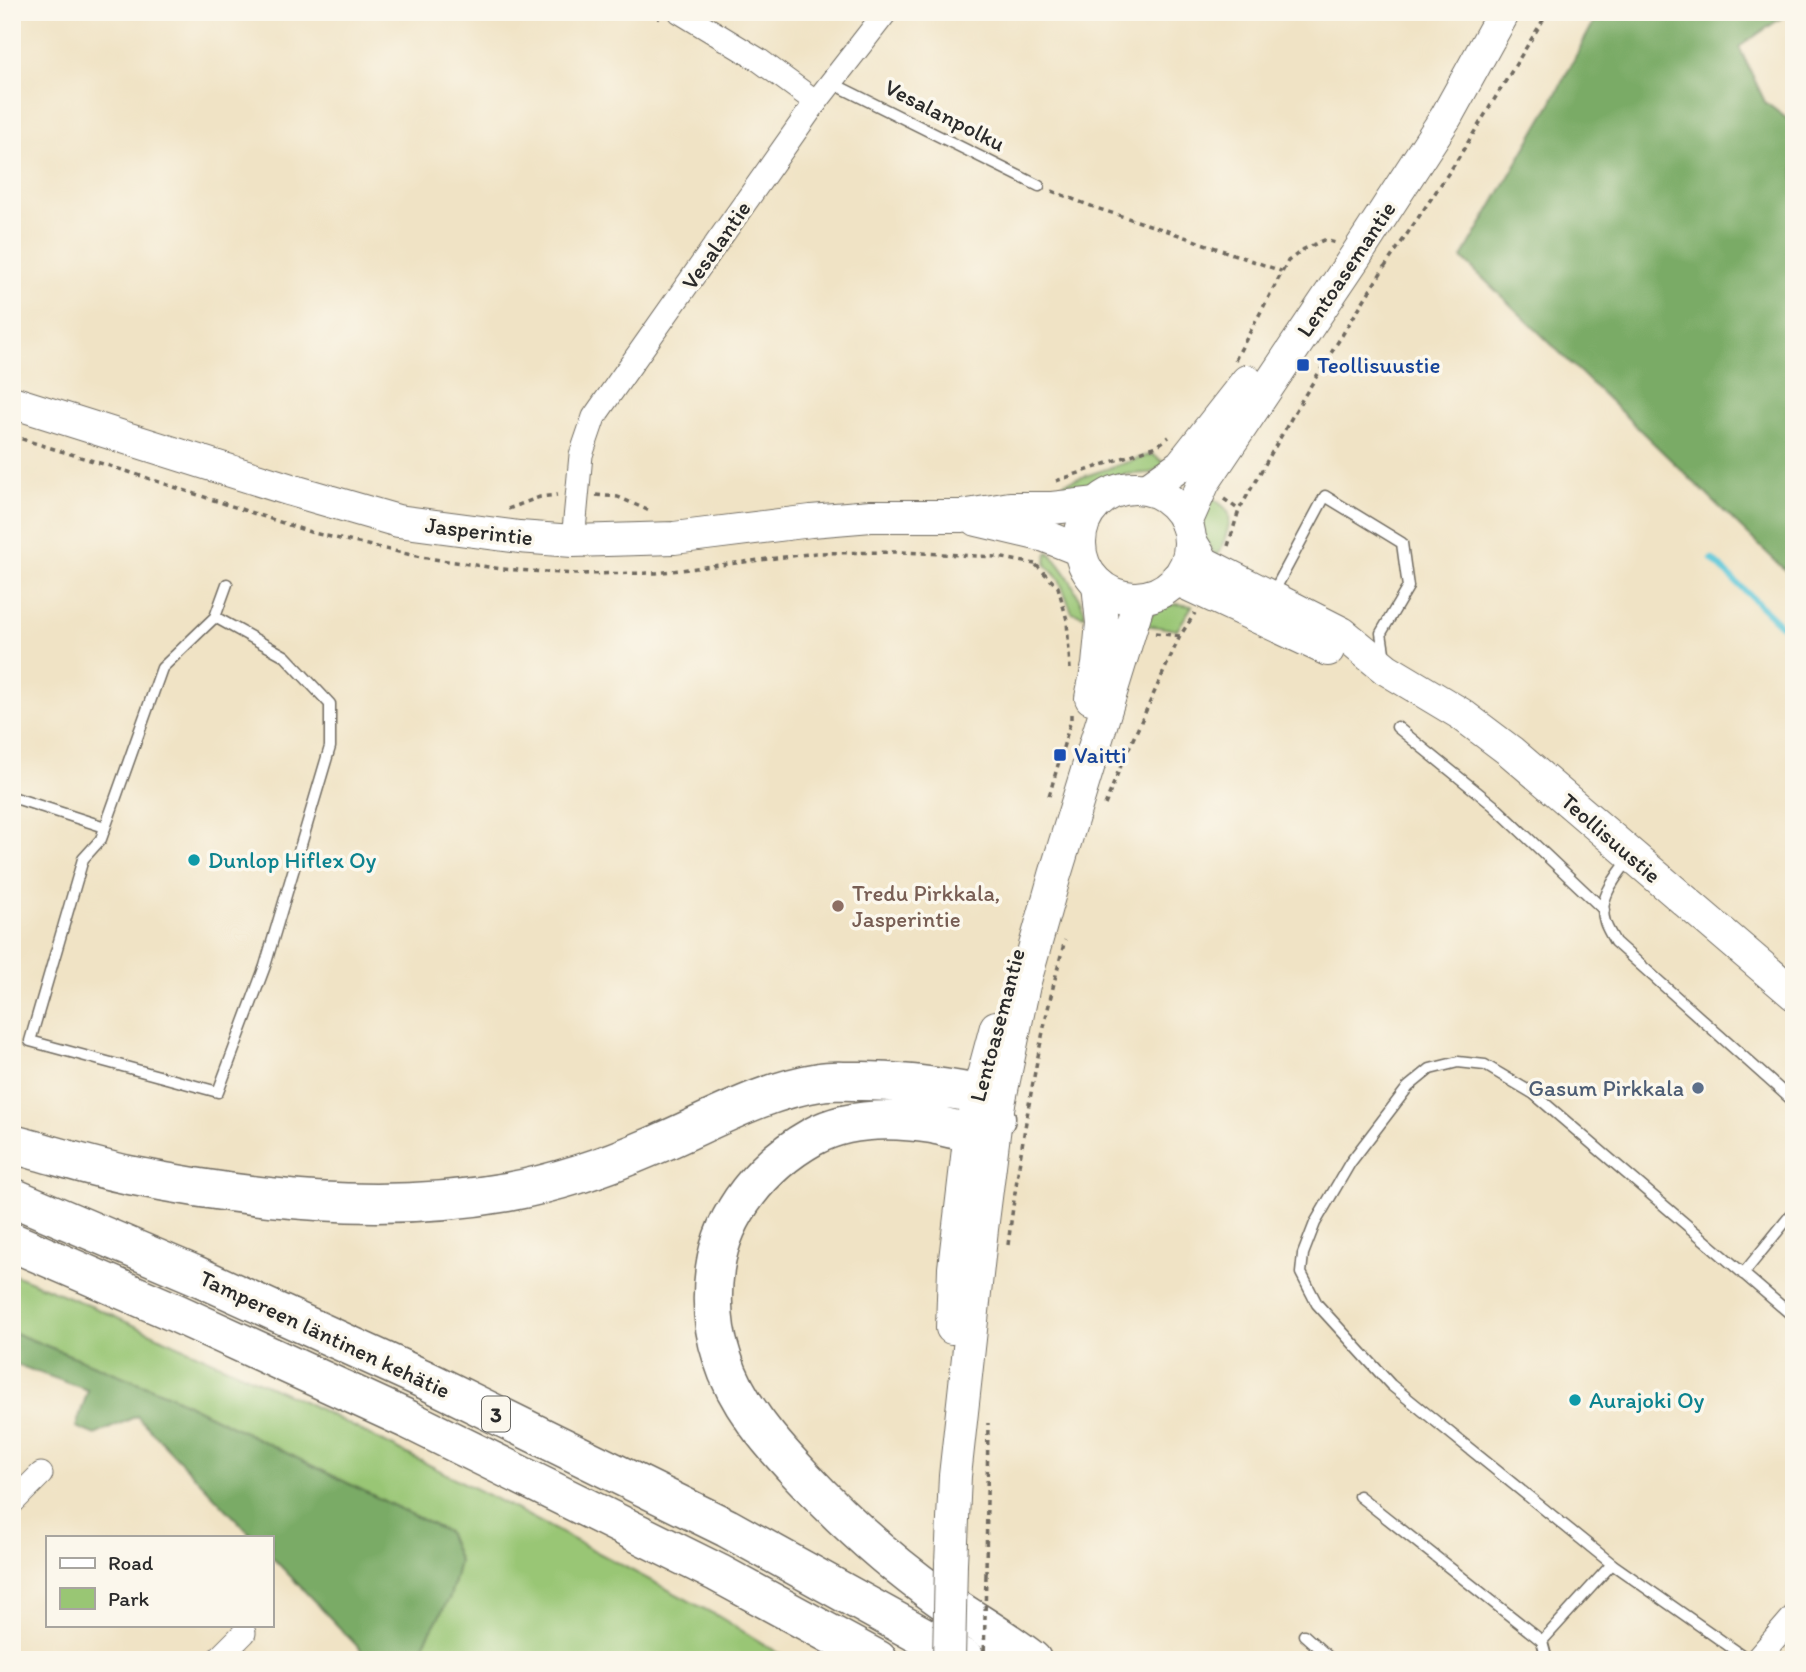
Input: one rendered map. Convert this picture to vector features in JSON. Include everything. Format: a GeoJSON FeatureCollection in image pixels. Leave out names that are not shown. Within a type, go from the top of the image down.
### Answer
{"type":"FeatureCollection","features":[{"type":"Feature","properties":{"kind":"highway"},"geometry":{"type":"LineString","coordinates":[[12,1144],[128,1175],[213,1189],[282,1199],[346,1203],[403,1202],[507,1192],[555,1181],[652,1147],[728,1112],[785,1090],[822,1081],[877,1080],[931,1086],[981,1114]]}},
{"type":"Feature","properties":{"kind":"highway"},"geometry":{"type":"LineString","coordinates":[[981,1114],[920,1122],[867,1121],[843,1125],[816,1135],[773,1164],[739,1206],[720,1245],[714,1282],[715,1334],[722,1360],[743,1402],[764,1432],[817,1491],[893,1563],[1032,1660]]}},
{"type":"Feature","properties":{"kind":"highway","name":"Tampereen läntinen kehätie"},"geometry":{"type":"LineString","coordinates":[[12,1197],[193,1274],[428,1381],[727,1528],[966,1660]]}},
{"type":"Feature","properties":{"kind":"highway","name":"Tampereen läntinen kehätie"},"geometry":{"type":"LineString","coordinates":[[12,1242],[176,1313],[409,1420],[718,1573],[878,1660]]}},
{"type":"Feature","properties":{"kind":"highway"},"geometry":{"type":"LineString","coordinates":[[718,1573],[835,1660]]}},
{"type":"Feature","properties":{"kind":"main road","name":"Lentoasemantie"},"geometry":{"type":"LineString","coordinates":[[1188,531],[1203,482],[1360,257],[1432,108],[1504,12]]}},
{"type":"Feature","properties":{"kind":"main road","name":"Lentoasemantie"},"geometry":{"type":"LineString","coordinates":[[1147,489],[1181,465],[1234,399],[1295,315],[1360,257]]}},
{"type":"Feature","properties":{"kind":"main road","name":"Jasperintie"},"geometry":{"type":"LineString","coordinates":[[12,402],[398,521],[519,537],[573,541],[674,538],[811,521],[871,516],[962,516],[1010,508],[1048,522],[1080,551]]}},
{"type":"Feature","properties":{"kind":"main road"},"geometry":{"type":"LineString","coordinates":[[1147,489],[1163,496],[1177,507],[1188,531],[1188,554],[1184,567],[1166,588],[1154,595],[1125,597],[1110,592],[1089,574],[1080,551],[1080,533],[1086,517],[1097,503],[1115,492],[1147,489]]}},
{"type":"Feature","properties":{"kind":"main road","name":"Jasperintie"},"geometry":{"type":"LineString","coordinates":[[1048,522],[1097,503]]}},
{"type":"Feature","properties":{"kind":"main road","name":"Teollisuustie"},"geometry":{"type":"LineString","coordinates":[[1188,531],[1211,581],[1332,652],[1386,669]]}},
{"type":"Feature","properties":{"kind":"main road","name":"Teollisuustie"},"geometry":{"type":"LineString","coordinates":[[1176,579],[1211,581],[1270,597],[1342,633],[1386,669],[1461,714],[1500,744],[1794,994]]}},
{"type":"Feature","properties":{"kind":"main road","name":"Lentoasemantie"},"geometry":{"type":"LineString","coordinates":[[948,1660],[955,1476],[950,1382],[954,1268],[1007,982],[1088,715],[1098,664],[1102,623],[1098,584]]}},
{"type":"Feature","properties":{"kind":"main road","name":"Lentoasemantie"},"geometry":{"type":"LineString","coordinates":[[981,1114],[1024,985],[1055,874],[1140,598]]}},
{"type":"Feature","properties":{"kind":"street"},"geometry":{"type":"LineString","coordinates":[[680,12],[759,60],[816,102]]}},
{"type":"Feature","properties":{"kind":"street","name":"Vesalantie"},"geometry":{"type":"LineString","coordinates":[[573,541],[581,454],[594,417],[816,102],[886,12]]}},
{"type":"Feature","properties":{"kind":"street"},"geometry":{"type":"LineString","coordinates":[[12,1503],[41,1474]]}},
{"type":"Feature","properties":{"kind":"street"},"geometry":{"type":"LineString","coordinates":[[1756,1660],[1794,1616]]}},
{"type":"Feature","properties":{"kind":"street"},"geometry":{"type":"LineString","coordinates":[[217,1660],[244,1633]]}},
{"type":"Feature","properties":{"kind":"lane","name":"Vesalanpolku"},"geometry":{"type":"LineString","coordinates":[[832,83],[1039,186]]}},
{"type":"Feature","properties":{"kind":"lane"},"geometry":{"type":"LineString","coordinates":[[1270,597],[1325,496],[1402,543],[1408,587],[1381,633],[1386,669]]}},
{"type":"Feature","properties":{"kind":"lane"},"geometry":{"type":"LineString","coordinates":[[215,617],[285,656],[330,704],[330,747],[265,965],[218,1092],[30,1041],[83,859],[101,838],[162,668],[215,617],[227,584]]}},
{"type":"Feature","properties":{"kind":"lane"},"geometry":{"type":"LineString","coordinates":[[1397,727],[1493,805],[1604,910]]}},
{"type":"Feature","properties":{"kind":"lane"},"geometry":{"type":"LineString","coordinates":[[12,797],[105,827]]}},
{"type":"Feature","properties":{"kind":"lane"},"geometry":{"type":"LineString","coordinates":[[1632,855],[1613,881],[1605,899],[1604,920],[1615,942],[1794,1102]]}},
{"type":"Feature","properties":{"kind":"lane"},"geometry":{"type":"LineString","coordinates":[[1749,1660],[1612,1564],[1391,1385],[1317,1304],[1301,1273],[1303,1254],[1315,1223],[1350,1163],[1408,1087],[1430,1069],[1458,1062],[1485,1065],[1534,1094],[1794,1317]]}},
{"type":"Feature","properties":{"kind":"lane"},"geometry":{"type":"LineString","coordinates":[[1743,1274],[1794,1210]]}},
{"type":"Feature","properties":{"kind":"lane"},"geometry":{"type":"LineString","coordinates":[[1359,1496],[1542,1642],[1547,1660]]}},
{"type":"Feature","properties":{"kind":"lane"},"geometry":{"type":"LineString","coordinates":[[1542,1642],[1612,1564]]}},
{"type":"Feature","properties":{"kind":"lane"},"geometry":{"type":"LineString","coordinates":[[1304,1635],[1332,1660]]}},
{"type":"Feature","properties":{"kind":"path"},"geometry":{"type":"LineString","coordinates":[[1104,808],[1180,636],[1198,609],[1230,540],[1239,510],[1300,403],[1360,257],[1454,165],[1548,12]]}},
{"type":"Feature","properties":{"kind":"path"},"geometry":{"type":"LineString","coordinates":[[1039,186],[1281,271]]}},
{"type":"Feature","properties":{"kind":"path"},"geometry":{"type":"LineString","coordinates":[[1233,364],[1288,261],[1304,249],[1324,240],[1360,257]]}},
{"type":"Feature","properties":{"kind":"path"},"geometry":{"type":"LineString","coordinates":[[1067,620],[1058,587],[1035,564],[1048,522],[1054,481],[1157,446],[1176,431]]}},
{"type":"Feature","properties":{"kind":"path"},"geometry":{"type":"LineString","coordinates":[[507,509],[540,497],[579,492],[618,497],[650,512],[664,511]]}},
{"type":"Feature","properties":{"kind":"path"},"geometry":{"type":"LineString","coordinates":[[1049,796],[1071,720]]}},
{"type":"Feature","properties":{"kind":"path"},"geometry":{"type":"LineString","coordinates":[[1008,1245],[1016,1176],[1033,1084],[1052,990],[1066,938]]}},
{"type":"Feature","properties":{"kind":"path"},"geometry":{"type":"LineString","coordinates":[[984,1660],[989,1412]]}},
{"type":"Feature","properties":{"kind":"green space"},"geometry":{"type":"Polygon","coordinates":[[[1599,12],[1790,12],[1739,47],[1765,102],[1794,124],[1794,579],[1462,258],[1550,105],[1599,12]]]}},
{"type":"Feature","properties":{"kind":"green space"},"geometry":{"type":"Polygon","coordinates":[[[1152,454],[1166,464],[1150,473],[1110,478],[1061,496],[1064,483],[1152,454]]]}},
{"type":"Feature","properties":{"kind":"green space"},"geometry":{"type":"Polygon","coordinates":[[[1208,495],[1226,508],[1230,518],[1217,557],[1202,534],[1200,522],[1208,495]]]}},
{"type":"Feature","properties":{"kind":"green space"},"geometry":{"type":"Polygon","coordinates":[[[1049,552],[1070,580],[1085,612],[1084,616],[1072,612],[1059,579],[1046,565],[1049,552]]]}},
{"type":"Feature","properties":{"kind":"green space"},"geometry":{"type":"Polygon","coordinates":[[[1178,604],[1192,606],[1177,630],[1145,625],[1158,609],[1178,604]]]}},
{"type":"Feature","properties":{"kind":"green space"},"geometry":{"type":"Polygon","coordinates":[[[12,1274],[93,1307],[305,1402],[718,1616],[790,1660],[419,1660],[424,1643],[450,1597],[459,1561],[447,1532],[169,1395],[12,1332],[12,1274]]]}},
{"type":"Feature","properties":{"kind":"green space"},"geometry":{"type":"Polygon","coordinates":[[[12,1332],[169,1395],[447,1532],[459,1561],[450,1597],[424,1643],[418,1660],[358,1660],[361,1650],[273,1558],[273,1536],[252,1536],[137,1416],[95,1435],[76,1427],[88,1390],[12,1363],[12,1332]]]}},
{"type":"Feature","properties":{"kind":"waterway"},"geometry":{"type":"LineString","coordinates":[[1712,559],[1794,638]]}},
{"type":"Feature","properties":{"kind":"place","name":"Teollisuustie"},"geometry":{"type":"Point","coordinates":[1303,365]}},
{"type":"Feature","properties":{"kind":"place","name":"Vaitti"},"geometry":{"type":"Point","coordinates":[1060,755]}},
{"type":"Feature","properties":{"kind":"place","name":"Dunlop Hiflex Oy"},"geometry":{"type":"Point","coordinates":[194,860]}},
{"type":"Feature","properties":{"kind":"place","name":"Tredu Pirkkala, Jasperintie"},"geometry":{"type":"Point","coordinates":[838,906]}},
{"type":"Feature","properties":{"kind":"place","name":"Gasum Pirkkala"},"geometry":{"type":"Point","coordinates":[1698,1088]}},
{"type":"Feature","properties":{"kind":"place","name":"Aurajoki Oy"},"geometry":{"type":"Point","coordinates":[1575,1400]}}]}
